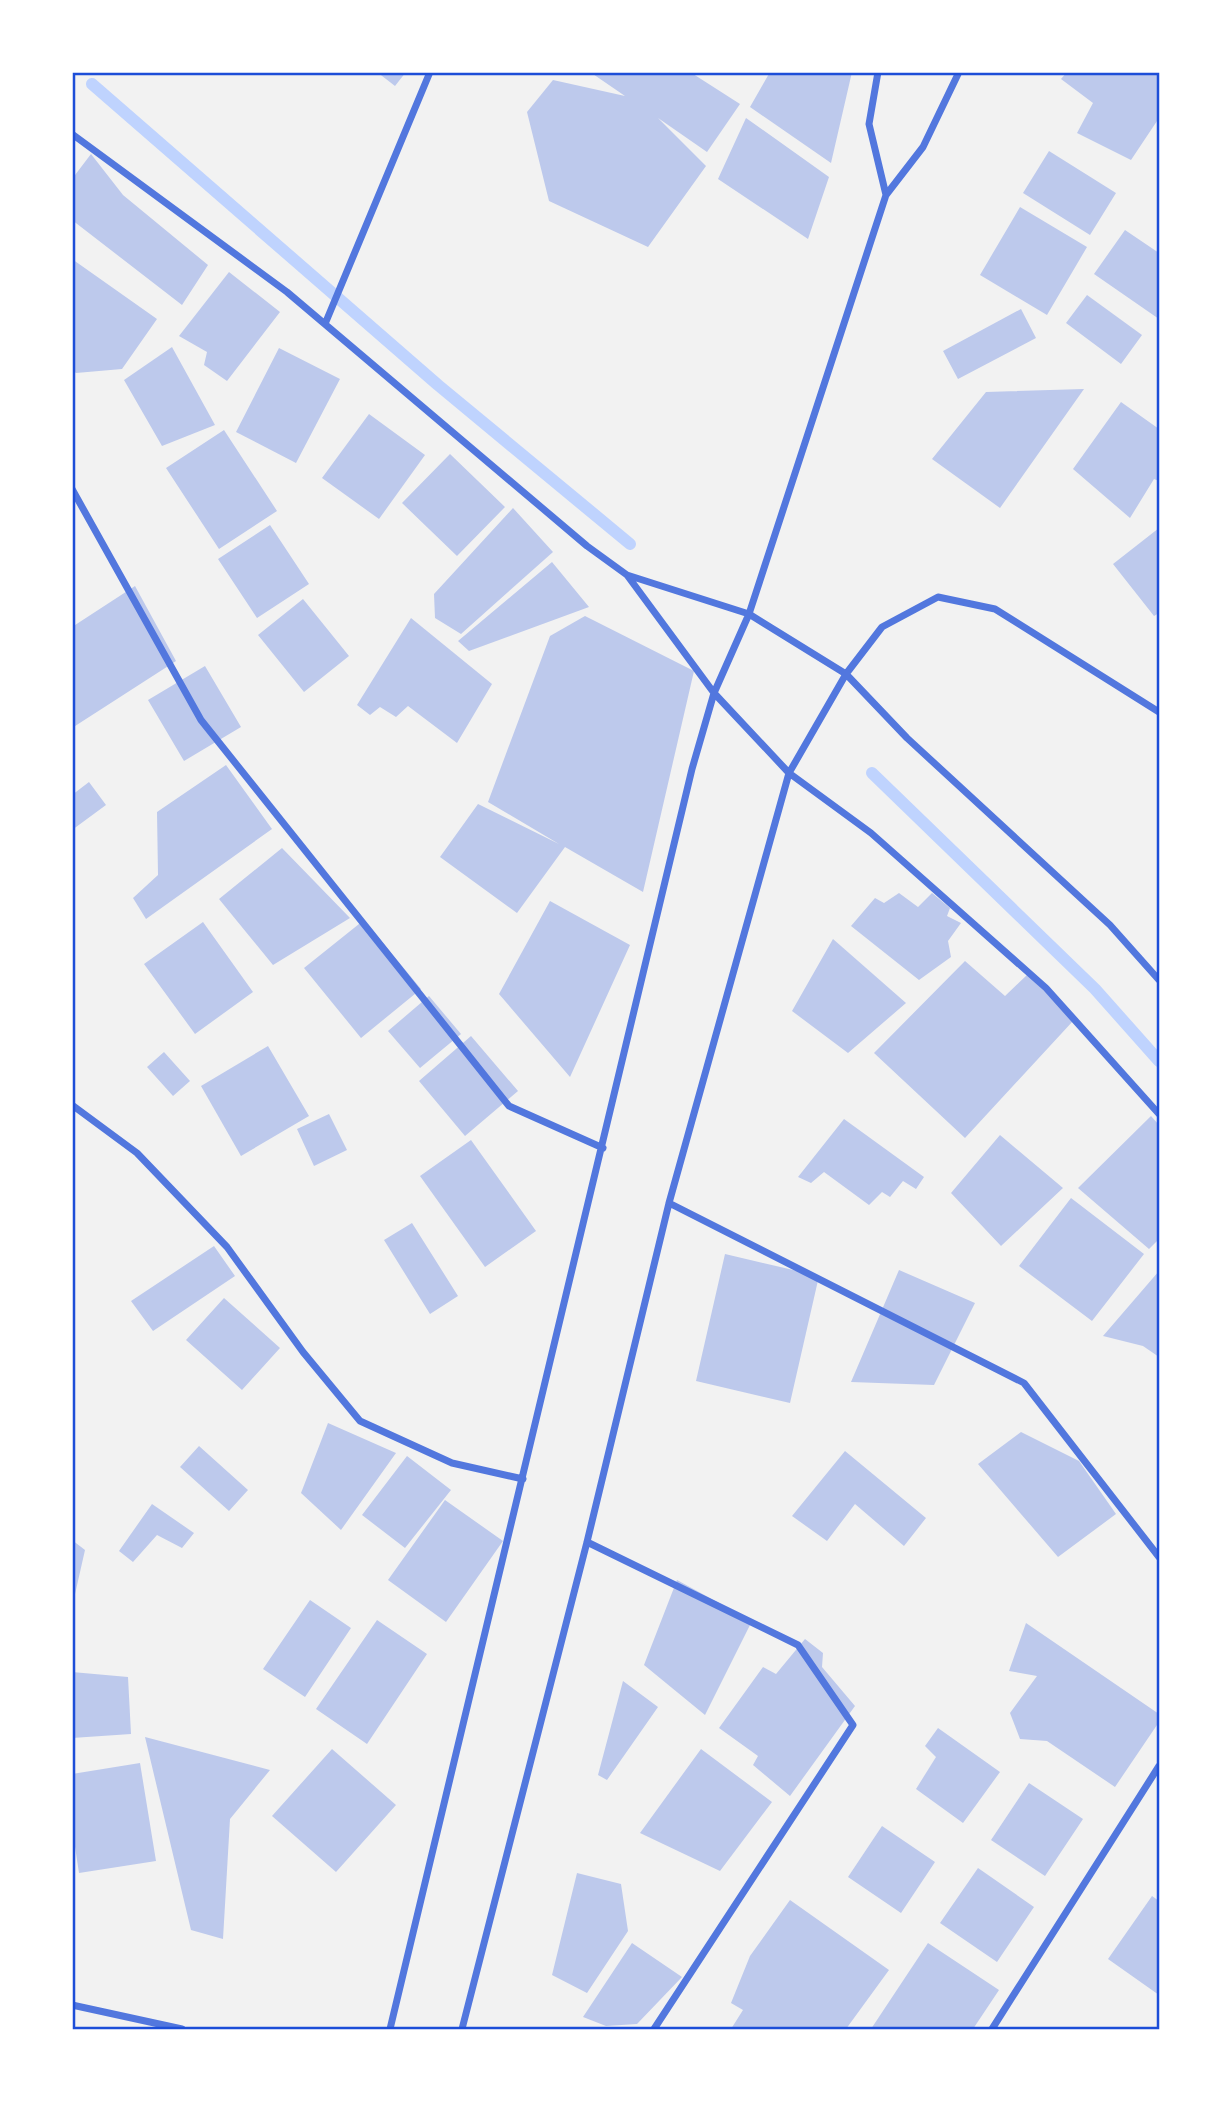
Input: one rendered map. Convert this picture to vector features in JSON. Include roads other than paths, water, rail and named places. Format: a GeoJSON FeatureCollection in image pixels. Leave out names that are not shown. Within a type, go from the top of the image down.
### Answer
{"type":"FeatureCollection","features":[{"type":"Feature","properties":{"kind":"street"},"geometry":{"type":"LineString","coordinates":[[325,324],[430,72]]}},
{"type":"Feature","properties":{"kind":"street"},"geometry":{"type":"LineString","coordinates":[[878,72],[869,124],[886,195]]}},
{"type":"Feature","properties":{"kind":"street"},"geometry":{"type":"LineString","coordinates":[[390,2029],[692,769],[714,693],[749,614],[886,195],[923,147],[959,72]]}},
{"type":"Feature","properties":{"kind":"street"},"geometry":{"type":"LineString","coordinates":[[72,134],[287,292],[587,546],[627,575],[714,693],[789,773],[871,833],[1046,988],[1159,1114]]}},
{"type":"Feature","properties":{"kind":"street"},"geometry":{"type":"LineString","coordinates":[[72,489],[201,720],[509,1106],[603,1148]]}},
{"type":"Feature","properties":{"kind":"street"},"geometry":{"type":"LineString","coordinates":[[627,575],[749,614],[846,674],[907,738],[1110,925],[1159,980]]}},
{"type":"Feature","properties":{"kind":"street"},"geometry":{"type":"LineString","coordinates":[[462,2029],[587,1542],[669,1203],[789,773],[846,674],[883,627],[938,597],[995,609],[1159,712]]}},
{"type":"Feature","properties":{"kind":"street"},"geometry":{"type":"LineString","coordinates":[[72,1105],[137,1153],[227,1247],[303,1353],[360,1421],[452,1463],[523,1479]]}},
{"type":"Feature","properties":{"kind":"street"},"geometry":{"type":"LineString","coordinates":[[669,1203],[1024,1383],[1159,1557]]}},
{"type":"Feature","properties":{"kind":"street"},"geometry":{"type":"LineString","coordinates":[[587,1542],[798,1645],[853,1726],[654,2029]]}},
{"type":"Feature","properties":{"kind":"street"},"geometry":{"type":"LineString","coordinates":[[992,2029],[1159,1766]]}},
{"type":"Feature","properties":{"kind":"street"},"geometry":{"type":"LineString","coordinates":[[72,2005],[182,2029]]}},
{"type":"Feature","properties":{"kind":"waterway"},"geometry":{"type":"LineString","coordinates":[[92,84],[438,385],[630,544]]}},
{"type":"Feature","properties":{"kind":"waterway"},"geometry":{"type":"LineString","coordinates":[[872,773],[1095,989],[1159,1061]]}}]}
